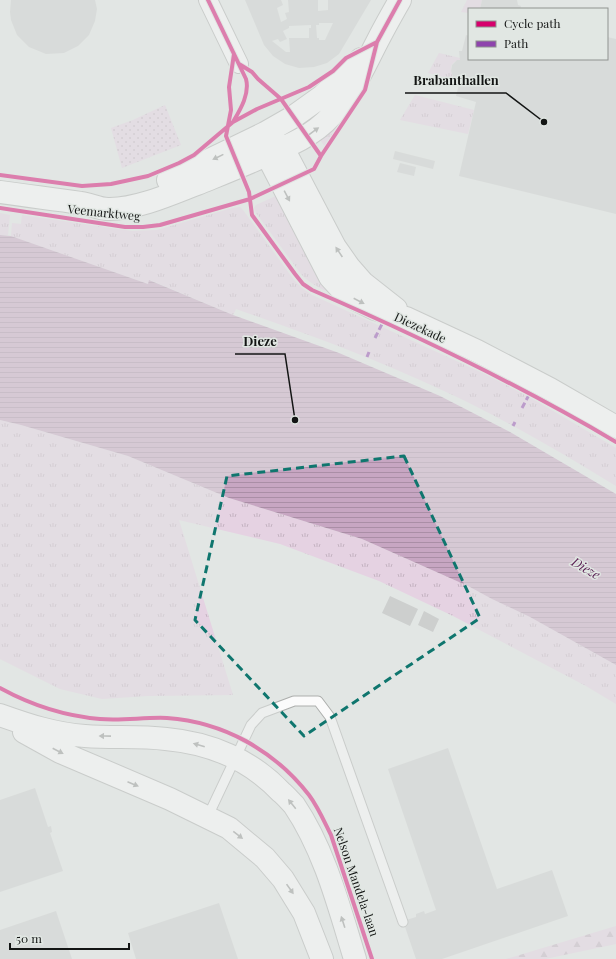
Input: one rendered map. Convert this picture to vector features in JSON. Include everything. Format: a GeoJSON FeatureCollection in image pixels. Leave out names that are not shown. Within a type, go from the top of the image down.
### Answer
{"type":"FeatureCollection","features":[{"type":"Feature","properties":{"kind":"street"},"geometry":{"type":"LineString","coordinates":[[208,0],[239,64]]}},
{"type":"Feature","properties":{"kind":"street"},"geometry":{"type":"LineString","coordinates":[[377,42],[400,0]]}},
{"type":"Feature","properties":{"kind":"street","name":"Veemarktweg"},"geometry":{"type":"LineString","coordinates":[[83,203],[166,181],[265,133],[294,117],[312,104],[346,74],[377,42]]}},
{"type":"Feature","properties":{"kind":"street","name":"Veemarktweg"},"geometry":{"type":"LineString","coordinates":[[0,192],[83,203],[106,209],[130,206],[176,192],[275,152],[307,136],[330,117],[343,103],[356,83],[377,42]]}},
{"type":"Feature","properties":{"kind":"street","name":"Diezekade"},"geometry":{"type":"LineString","coordinates":[[265,133],[275,152],[330,276],[341,289],[375,309],[406,318],[477,351],[544,386],[616,427]]}},
{"type":"Feature","properties":{"kind":"street","name":"Nelson Mandela-laan"},"geometry":{"type":"LineString","coordinates":[[0,716],[41,729],[65,734],[166,739],[196,744],[236,757],[253,767],[271,780],[293,804],[309,830],[328,873],[356,959]]}},
{"type":"Feature","properties":{"kind":"street","name":"Nelson Mandela-laan"},"geometry":{"type":"LineString","coordinates":[[0,716],[32,737],[66,755],[208,816],[229,828],[265,858],[283,879],[304,913],[322,959]]}},
{"type":"Feature","properties":{"kind":"lane"},"geometry":{"type":"LineString","coordinates":[[208,816],[251,726],[262,713],[294,701],[318,701],[330,717],[403,922]]}},
{"type":"Feature","properties":{"kind":"highlighted area"},"geometry":{"type":"Polygon","coordinates":[[[404,456],[480,618],[304,736],[195,620],[227,476],[404,456]]]}},
{"type":"Feature","properties":{"kind":"green space"},"geometry":{"type":"Polygon","coordinates":[[[467,0],[482,0],[480,8],[468,8],[468,13],[461,12],[467,0]]]}},
{"type":"Feature","properties":{"kind":"green space"},"geometry":{"type":"Polygon","coordinates":[[[439,53],[460,58],[460,60],[453,63],[451,66],[451,72],[459,81],[428,73],[439,53]]]}},
{"type":"Feature","properties":{"kind":"green space"},"geometry":{"type":"Polygon","coordinates":[[[415,95],[474,110],[468,134],[400,120],[415,95]]]}},
{"type":"Feature","properties":{"kind":"green space"},"geometry":{"type":"Polygon","coordinates":[[[165,105],[181,145],[122,168],[111,128],[133,120],[165,105]]]}},
{"type":"Feature","properties":{"kind":"green space"},"geometry":{"type":"Polygon","coordinates":[[[350,109],[325,147],[318,137],[350,109]]]}},
{"type":"Feature","properties":{"kind":"green space"},"geometry":{"type":"Polygon","coordinates":[[[280,194],[341,297],[315,285],[305,278],[256,213],[254,208],[256,205],[280,194]]]}},
{"type":"Feature","properties":{"kind":"green space"},"geometry":{"type":"Polygon","coordinates":[[[240,207],[294,280],[312,295],[487,375],[531,398],[616,448],[616,486],[553,448],[488,412],[367,357],[236,309],[233,315],[150,280],[148,284],[11,236],[12,223],[21,224],[22,215],[132,231],[157,230],[240,207]]]}},
{"type":"Feature","properties":{"kind":"green space"},"geometry":{"type":"Polygon","coordinates":[[[0,213],[10,215],[8,235],[0,235],[0,213]]]}},
{"type":"Feature","properties":{"kind":"green space"},"geometry":{"type":"Polygon","coordinates":[[[0,420],[128,456],[229,498],[362,539],[468,586],[530,617],[616,665],[616,704],[586,686],[453,616],[379,581],[280,544],[179,520],[233,695],[147,696],[102,699],[60,689],[0,659],[0,420]]]}},
{"type":"Feature","properties":{"kind":"green space"},"geometry":{"type":"Polygon","coordinates":[[[616,926],[616,944],[545,959],[506,959],[616,926]]]}},
{"type":"Feature","properties":{"kind":"water"},"geometry":{"type":"Polygon","coordinates":[[[0,235],[11,236],[148,284],[149,280],[233,315],[339,353],[440,396],[510,432],[616,494],[616,665],[530,617],[468,586],[362,539],[229,498],[128,456],[0,420],[0,235]]]}},
{"type":"Feature","properties":{"kind":"building"},"geometry":{"type":"Polygon","coordinates":[[[11,0],[95,0],[97,9],[95,21],[89,35],[78,46],[64,53],[46,54],[29,47],[17,35],[11,20],[11,0]]]}},
{"type":"Feature","properties":{"kind":"building"},"geometry":{"type":"Polygon","coordinates":[[[245,0],[281,0],[283,5],[277,8],[281,22],[287,19],[285,13],[289,12],[288,0],[318,0],[318,11],[328,10],[328,0],[371,0],[339,54],[327,63],[314,67],[299,68],[285,64],[273,56],[264,45],[245,0]],[[319,23],[319,25],[316,25],[317,38],[319,38],[319,40],[325,40],[333,23],[319,23]],[[311,25],[289,26],[289,28],[283,31],[287,39],[280,42],[278,39],[272,41],[286,52],[290,52],[289,38],[309,38],[309,28],[311,28],[311,25]]]}},
{"type":"Feature","properties":{"kind":"building"},"geometry":{"type":"Polygon","coordinates":[[[482,0],[517,0],[518,5],[521,6],[520,8],[480,8],[482,0]]]}},
{"type":"Feature","properties":{"kind":"building"},"geometry":{"type":"Polygon","coordinates":[[[466,35],[468,36],[468,60],[608,60],[608,37],[616,39],[616,214],[459,176],[476,102],[456,96],[460,81],[453,77],[451,71],[452,65],[457,60],[460,60],[459,51],[462,51],[466,35]]]}},
{"type":"Feature","properties":{"kind":"building"},"geometry":{"type":"Polygon","coordinates":[[[395,151],[435,161],[433,169],[393,159],[395,151]]]}},
{"type":"Feature","properties":{"kind":"building"},"geometry":{"type":"Polygon","coordinates":[[[400,163],[416,167],[414,176],[397,172],[400,163]]]}},
{"type":"Feature","properties":{"kind":"building"},"geometry":{"type":"Polygon","coordinates":[[[390,596],[418,609],[410,626],[382,613],[390,596]]]}},
{"type":"Feature","properties":{"kind":"building"},"geometry":{"type":"Polygon","coordinates":[[[424,611],[439,619],[433,632],[418,625],[424,611]]]}},
{"type":"Feature","properties":{"kind":"building"},"geometry":{"type":"Polygon","coordinates":[[[448,748],[497,889],[552,870],[568,916],[442,959],[416,959],[403,921],[416,917],[416,914],[424,911],[425,914],[436,910],[388,769],[448,748]]]}},
{"type":"Feature","properties":{"kind":"building"},"geometry":{"type":"Polygon","coordinates":[[[35,788],[48,827],[51,826],[52,832],[50,833],[63,871],[0,892],[0,800],[35,788]]]}},
{"type":"Feature","properties":{"kind":"building"},"geometry":{"type":"Polygon","coordinates":[[[219,903],[238,959],[136,959],[128,933],[219,903]]]}},
{"type":"Feature","properties":{"kind":"building"},"geometry":{"type":"Polygon","coordinates":[[[56,911],[72,959],[0,959],[0,930],[56,911]]]}},
{"type":"Feature","properties":{"kind":"marked path"},"geometry":{"type":"LineString","coordinates":[[375,338],[383,322]]}},
{"type":"Feature","properties":{"kind":"marked path"},"geometry":{"type":"LineString","coordinates":[[367,357],[369,352]]}},
{"type":"Feature","properties":{"kind":"marked path"},"geometry":{"type":"LineString","coordinates":[[522,408],[530,393]]}},
{"type":"Feature","properties":{"kind":"marked path"},"geometry":{"type":"LineString","coordinates":[[513,426],[515,422]]}},
{"type":"Feature","properties":{"kind":"cycle path"},"geometry":{"type":"LineString","coordinates":[[208,0],[246,79],[247,90],[241,107],[233,122]]}},
{"type":"Feature","properties":{"kind":"cycle path"},"geometry":{"type":"LineString","coordinates":[[0,208],[125,227],[160,225],[250,199],[314,169],[365,90],[377,42],[400,0]]}},
{"type":"Feature","properties":{"kind":"cycle path"},"geometry":{"type":"LineString","coordinates":[[0,175],[82,186],[111,184],[148,176],[194,155],[233,122],[257,109],[309,87],[333,71],[346,58],[377,42]]}},
{"type":"Feature","properties":{"kind":"cycle path"},"geometry":{"type":"LineString","coordinates":[[234,54],[229,87],[231,110],[226,136],[249,192],[252,215],[303,284],[312,290],[390,325],[504,380],[616,442]]}},
{"type":"Feature","properties":{"kind":"cycle path"},"geometry":{"type":"LineString","coordinates":[[239,64],[252,72],[281,99],[321,156]]}},
{"type":"Feature","properties":{"kind":"cycle path"},"geometry":{"type":"LineString","coordinates":[[0,688],[24,700],[48,709],[87,718],[167,718],[208,725],[246,741],[263,752],[295,779],[309,795],[321,814],[331,835],[372,959]]}},
{"type":"Feature","properties":{"kind":"place","name":"Brabanthallen"},"geometry":{"type":"Point","coordinates":[544,122]}},
{"type":"Feature","properties":{"kind":"place","name":"Dieze"},"geometry":{"type":"Point","coordinates":[295,420]}}]}
